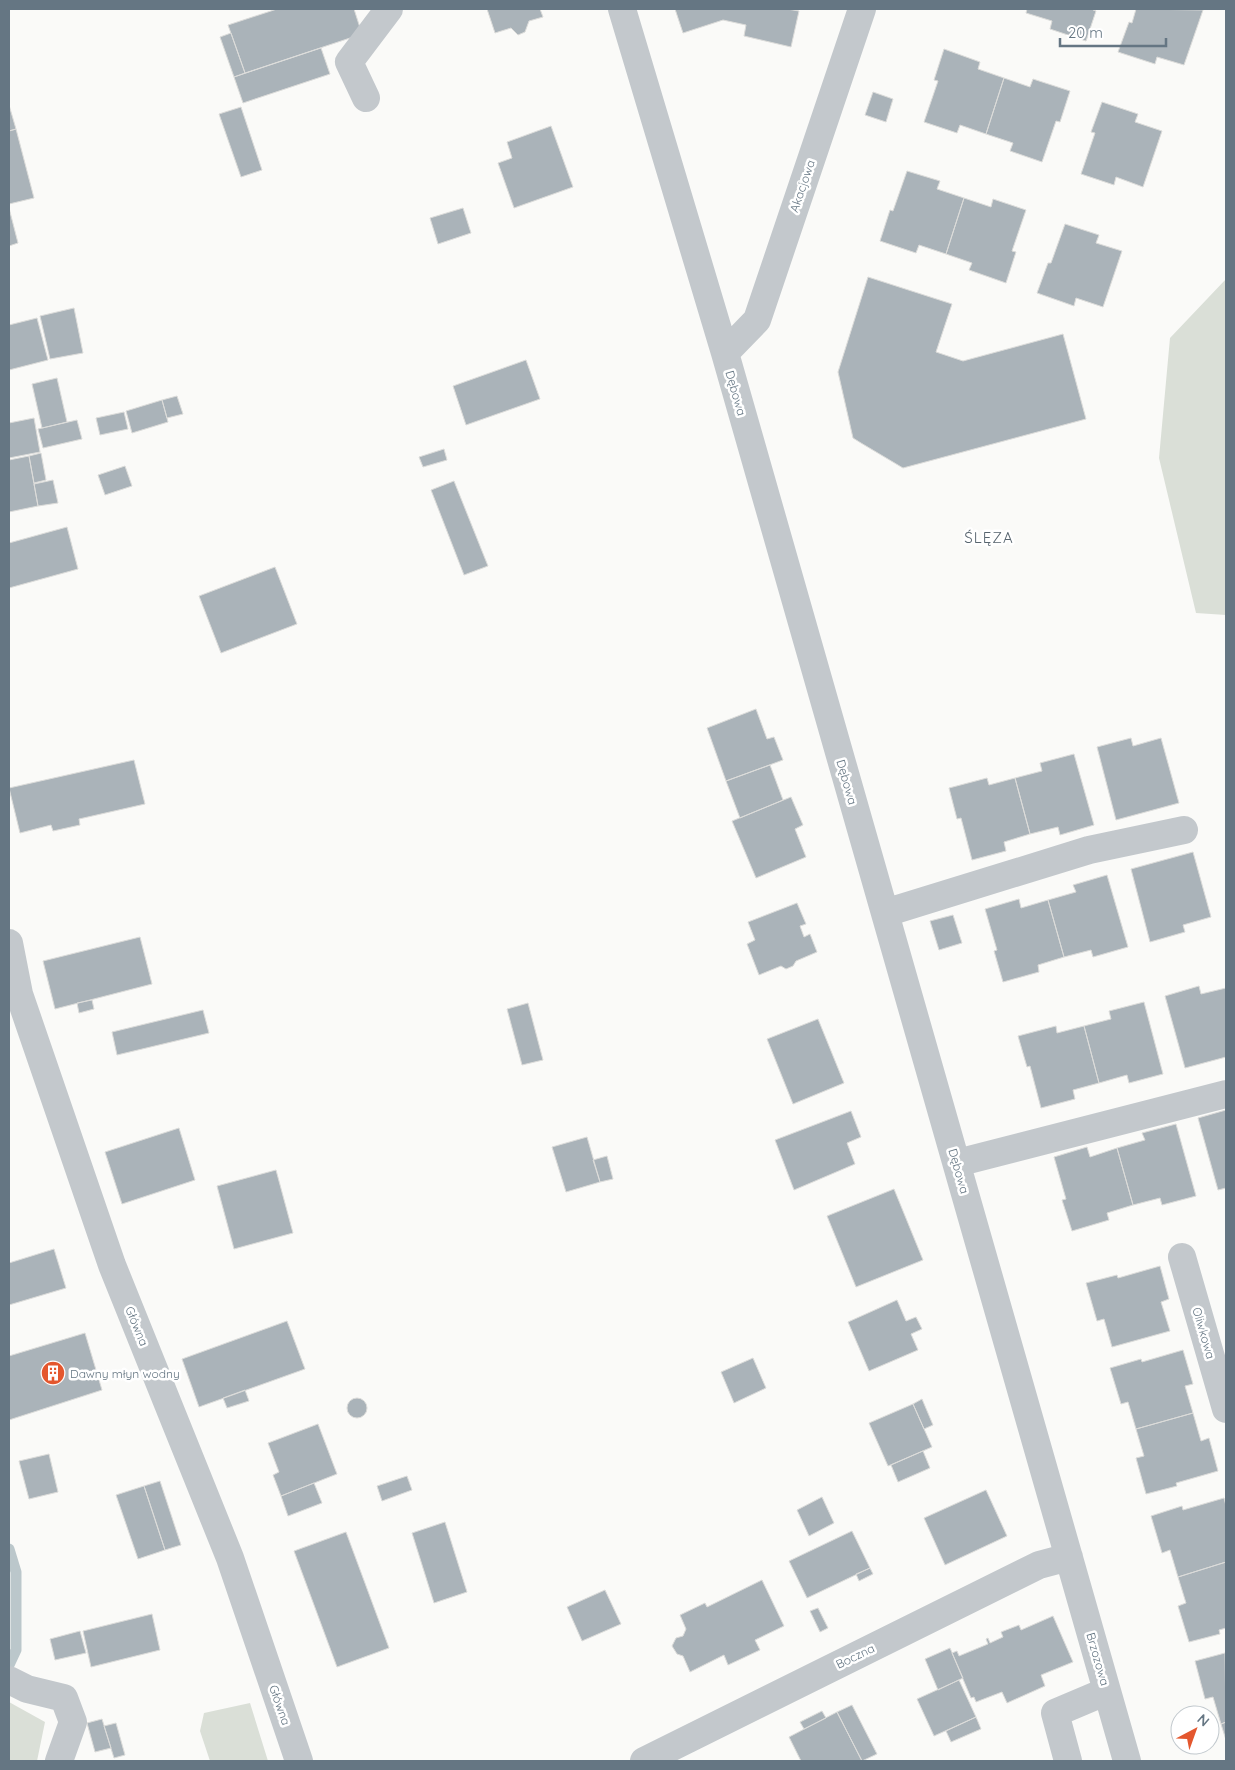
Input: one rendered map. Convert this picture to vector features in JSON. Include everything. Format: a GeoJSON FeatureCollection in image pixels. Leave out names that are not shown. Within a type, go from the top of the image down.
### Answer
{"type":"FeatureCollection","features":[{"type":"Feature","properties":{"kind":"street"},"geometry":{"type":"LineString","coordinates":[[366,98],[349,62],[389,9]]}},
{"type":"Feature","properties":{"kind":"street","name":"Dębowa"},"geometry":{"type":"LineString","coordinates":[[622,9],[725,353],[1069,1556]]}},
{"type":"Feature","properties":{"kind":"street","name":"Akacjowa"},"geometry":{"type":"LineString","coordinates":[[725,353],[757,320],[862,9]]}},
{"type":"Feature","properties":{"kind":"street"},"geometry":{"type":"LineString","coordinates":[[885,913],[1088,850],[1184,830]]}},
{"type":"Feature","properties":{"kind":"street","name":"Główna"},"geometry":{"type":"LineString","coordinates":[[9,943],[19,994],[112,1265],[230,1558],[299,1761]]}},
{"type":"Feature","properties":{"kind":"street"},"geometry":{"type":"LineString","coordinates":[[957,1163],[1226,1094]]}},
{"type":"Feature","properties":{"kind":"street","name":"Oliwkowa"},"geometry":{"type":"LineString","coordinates":[[1182,1257],[1226,1409]]}},
{"type":"Feature","properties":{"kind":"street","name":"Brzozowa"},"geometry":{"type":"LineString","coordinates":[[1069,1556],[1128,1761]]}},
{"type":"Feature","properties":{"kind":"street","name":"Boczna"},"geometry":{"type":"LineString","coordinates":[[644,1761],[1039,1565],[1069,1556]]}},
{"type":"Feature","properties":{"kind":"street"},"geometry":{"type":"LineString","coordinates":[[18,1684],[64,1698],[73,1722],[59,1761]]}},
{"type":"Feature","properties":{"kind":"street"},"geometry":{"type":"LineString","coordinates":[[1068,1761],[1055,1713],[1108,1691]]}},
{"type":"Feature","properties":{"kind":"shaded area"},"geometry":{"type":"Polygon","coordinates":[[[1226,279],[1226,615],[1196,613],[1159,458],[1170,338],[1226,279]]]}},
{"type":"Feature","properties":{"kind":"shaded area"},"geometry":{"type":"Polygon","coordinates":[[[9,1702],[45,1722],[37,1761],[9,1761],[9,1702]]]}},
{"type":"Feature","properties":{"kind":"shaded area"},"geometry":{"type":"Polygon","coordinates":[[[250,1703],[268,1761],[210,1761],[200,1731],[204,1713],[250,1703]]]}},
{"type":"Feature","properties":{"kind":"building"},"geometry":{"type":"Polygon","coordinates":[[[277,9],[354,9],[362,34],[245,73],[228,25],[277,9]]]}},
{"type":"Feature","properties":{"kind":"building"},"geometry":{"type":"Polygon","coordinates":[[[487,9],[540,9],[543,17],[529,21],[525,32],[518,35],[511,28],[495,33],[487,9]]]}},
{"type":"Feature","properties":{"kind":"building"},"geometry":{"type":"Polygon","coordinates":[[[675,9],[787,9],[799,11],[791,47],[744,36],[746,25],[723,20],[683,33],[675,9]]]}},
{"type":"Feature","properties":{"kind":"building"},"geometry":{"type":"Polygon","coordinates":[[[1027,9],[1093,9],[1096,11],[1086,41],[1050,29],[1052,21],[1026,13],[1027,9]]]}},
{"type":"Feature","properties":{"kind":"building"},"geometry":{"type":"Polygon","coordinates":[[[1136,9],[1203,10],[1184,65],[1157,57],[1155,64],[1118,52],[1129,22],[1132,23],[1136,9]]]}},
{"type":"Feature","properties":{"kind":"building"},"geometry":{"type":"Polygon","coordinates":[[[231,33],[245,73],[234,77],[220,37],[231,33]]]}},
{"type":"Feature","properties":{"kind":"building"},"geometry":{"type":"Polygon","coordinates":[[[321,48],[330,74],[243,103],[234,77],[321,48]]]}},
{"type":"Feature","properties":{"kind":"building"},"geometry":{"type":"Polygon","coordinates":[[[944,49],[980,62],[978,69],[1004,78],[986,134],[960,125],[957,133],[924,122],[938,81],[934,80],[944,49]]]}},
{"type":"Feature","properties":{"kind":"building"},"geometry":{"type":"Polygon","coordinates":[[[1004,78],[1030,87],[1033,79],[1070,91],[1060,122],[1056,121],[1042,162],[1010,151],[1013,143],[986,134],[1004,78]]]}},
{"type":"Feature","properties":{"kind":"building"},"geometry":{"type":"Polygon","coordinates":[[[873,92],[893,99],[886,122],[865,115],[873,92]]]}},
{"type":"Feature","properties":{"kind":"building"},"geometry":{"type":"Polygon","coordinates":[[[1102,102],[1138,114],[1135,122],[1162,131],[1143,187],[1116,177],[1114,185],[1081,174],[1095,133],[1091,132],[1102,102]]]}},
{"type":"Feature","properties":{"kind":"building"},"geometry":{"type":"Polygon","coordinates":[[[9,105],[16,129],[9,131],[9,105]]]}},
{"type":"Feature","properties":{"kind":"building"},"geometry":{"type":"Polygon","coordinates":[[[241,107],[262,170],[241,177],[219,114],[241,107]]]}},
{"type":"Feature","properties":{"kind":"building"},"geometry":{"type":"Polygon","coordinates":[[[551,126],[573,187],[514,208],[498,163],[512,158],[507,142],[551,126]]]}},
{"type":"Feature","properties":{"kind":"building"},"geometry":{"type":"Polygon","coordinates":[[[16,129],[34,198],[9,204],[9,131],[16,129]]]}},
{"type":"Feature","properties":{"kind":"building"},"geometry":{"type":"Polygon","coordinates":[[[907,171],[940,181],[937,189],[964,198],[946,254],[919,245],[916,253],[880,241],[890,210],[893,211],[907,171]]]}},
{"type":"Feature","properties":{"kind":"building"},"geometry":{"type":"Polygon","coordinates":[[[964,198],[991,207],[993,199],[1026,210],[1012,251],[1016,252],[1006,283],[969,270],[972,263],[946,254],[964,198]]]}},
{"type":"Feature","properties":{"kind":"building"},"geometry":{"type":"Polygon","coordinates":[[[9,208],[18,243],[9,246],[9,208]]]}},
{"type":"Feature","properties":{"kind":"building"},"geometry":{"type":"Polygon","coordinates":[[[463,208],[471,233],[438,244],[430,218],[463,208]]]}},
{"type":"Feature","properties":{"kind":"building"},"geometry":{"type":"Polygon","coordinates":[[[1065,224],[1099,235],[1096,243],[1122,251],[1103,307],[1076,298],[1074,306],[1037,293],[1048,263],[1051,263],[1065,224]]]}},
{"type":"Feature","properties":{"kind":"building"},"geometry":{"type":"Polygon","coordinates":[[[868,277],[952,304],[936,352],[963,361],[1063,334],[1086,419],[903,468],[853,438],[838,372],[868,277]]]}},
{"type":"Feature","properties":{"kind":"building"},"geometry":{"type":"Polygon","coordinates":[[[74,308],[83,353],[50,359],[40,316],[74,308]]]}},
{"type":"Feature","properties":{"kind":"building"},"geometry":{"type":"Polygon","coordinates":[[[37,318],[48,360],[9,370],[9,325],[37,318]]]}},
{"type":"Feature","properties":{"kind":"building"},"geometry":{"type":"Polygon","coordinates":[[[526,360],[540,399],[466,425],[453,386],[526,360]]]}},
{"type":"Feature","properties":{"kind":"building"},"geometry":{"type":"Polygon","coordinates":[[[57,378],[67,422],[42,428],[32,384],[57,378]]]}},
{"type":"Feature","properties":{"kind":"building"},"geometry":{"type":"Polygon","coordinates":[[[177,396],[183,414],[167,418],[162,400],[177,396]]]}},
{"type":"Feature","properties":{"kind":"building"},"geometry":{"type":"Polygon","coordinates":[[[162,400],[168,422],[132,433],[126,411],[162,400]]]}},
{"type":"Feature","properties":{"kind":"building"},"geometry":{"type":"Polygon","coordinates":[[[124,412],[128,429],[100,435],[96,418],[124,412]]]}},
{"type":"Feature","properties":{"kind":"building"},"geometry":{"type":"Polygon","coordinates":[[[34,418],[40,452],[9,458],[9,423],[34,418]]]}},
{"type":"Feature","properties":{"kind":"building"},"geometry":{"type":"Polygon","coordinates":[[[77,420],[82,439],[43,448],[38,429],[77,420]]]}},
{"type":"Feature","properties":{"kind":"building"},"geometry":{"type":"Polygon","coordinates":[[[444,449],[447,460],[423,467],[419,457],[444,449]]]}},
{"type":"Feature","properties":{"kind":"building"},"geometry":{"type":"Polygon","coordinates":[[[41,453],[46,480],[34,483],[29,456],[41,453]]]}},
{"type":"Feature","properties":{"kind":"building"},"geometry":{"type":"Polygon","coordinates":[[[29,456],[38,506],[9,512],[9,460],[29,456]]]}},
{"type":"Feature","properties":{"kind":"building"},"geometry":{"type":"Polygon","coordinates":[[[125,466],[132,486],[105,495],[98,475],[125,466]]]}},
{"type":"Feature","properties":{"kind":"building"},"geometry":{"type":"Polygon","coordinates":[[[53,480],[58,503],[38,506],[34,484],[53,480]]]}},
{"type":"Feature","properties":{"kind":"building"},"geometry":{"type":"Polygon","coordinates":[[[454,481],[488,566],[464,575],[431,490],[454,481]]]}},
{"type":"Feature","properties":{"kind":"building"},"geometry":{"type":"Polygon","coordinates":[[[67,527],[78,569],[9,588],[9,543],[67,527]]]}},
{"type":"Feature","properties":{"kind":"building"},"geometry":{"type":"Polygon","coordinates":[[[275,567],[297,624],[221,653],[199,596],[275,567]]]}},
{"type":"Feature","properties":{"kind":"building"},"geometry":{"type":"Polygon","coordinates":[[[756,709],[767,739],[774,737],[783,760],[726,781],[707,728],[756,709]]]}},
{"type":"Feature","properties":{"kind":"building"},"geometry":{"type":"Polygon","coordinates":[[[1131,738],[1133,746],[1161,738],[1179,803],[1116,820],[1097,747],[1131,738]]]}},
{"type":"Feature","properties":{"kind":"building"},"geometry":{"type":"Polygon","coordinates":[[[1074,754],[1094,825],[1060,835],[1058,827],[1030,834],[1015,778],[1042,771],[1040,763],[1074,754]]]}},
{"type":"Feature","properties":{"kind":"building"},"geometry":{"type":"Polygon","coordinates":[[[134,760],[145,804],[79,819],[80,825],[53,831],[51,825],[20,833],[9,788],[134,760]]]}},
{"type":"Feature","properties":{"kind":"building"},"geometry":{"type":"Polygon","coordinates":[[[770,765],[783,800],[740,818],[726,781],[770,765]]]}},
{"type":"Feature","properties":{"kind":"building"},"geometry":{"type":"Polygon","coordinates":[[[987,778],[989,785],[1015,778],[1030,834],[1004,842],[1006,851],[972,860],[961,818],[957,819],[949,788],[987,778]]]}},
{"type":"Feature","properties":{"kind":"building"},"geometry":{"type":"Polygon","coordinates":[[[791,797],[803,825],[795,829],[806,857],[756,878],[732,821],[791,797]]]}},
{"type":"Feature","properties":{"kind":"building"},"geometry":{"type":"Polygon","coordinates":[[[1193,852],[1211,917],[1183,925],[1185,932],[1150,942],[1131,869],[1193,852]]]}},
{"type":"Feature","properties":{"kind":"building"},"geometry":{"type":"Polygon","coordinates":[[[1107,875],[1128,947],[1093,957],[1091,950],[1064,957],[1048,900],[1076,892],[1073,885],[1107,875]]]}},
{"type":"Feature","properties":{"kind":"building"},"geometry":{"type":"Polygon","coordinates":[[[1019,899],[1021,908],[1048,900],[1064,957],[1038,965],[1039,972],[1003,982],[994,951],[997,950],[985,909],[1019,899]]]}},
{"type":"Feature","properties":{"kind":"building"},"geometry":{"type":"Polygon","coordinates":[[[797,903],[806,924],[800,926],[804,937],[810,934],[817,952],[796,961],[793,966],[786,969],[781,966],[759,975],[747,944],[755,940],[748,922],[797,903]]]}},
{"type":"Feature","properties":{"kind":"building"},"geometry":{"type":"Polygon","coordinates":[[[953,915],[962,943],[939,950],[930,921],[953,915]]]}},
{"type":"Feature","properties":{"kind":"building"},"geometry":{"type":"Polygon","coordinates":[[[140,937],[152,984],[55,1009],[43,961],[140,937]]]}},
{"type":"Feature","properties":{"kind":"building"},"geometry":{"type":"Polygon","coordinates":[[[1199,986],[1201,994],[1226,988],[1226,1057],[1185,1068],[1165,996],[1199,986]]]}},
{"type":"Feature","properties":{"kind":"building"},"geometry":{"type":"Polygon","coordinates":[[[92,1000],[94,1009],[79,1013],[77,1003],[92,1000]]]}},
{"type":"Feature","properties":{"kind":"building"},"geometry":{"type":"Polygon","coordinates":[[[1144,1002],[1163,1074],[1129,1083],[1127,1075],[1099,1083],[1084,1026],[1111,1019],[1109,1011],[1144,1002]]]}},
{"type":"Feature","properties":{"kind":"building"},"geometry":{"type":"Polygon","coordinates":[[[528,1003],[543,1060],[522,1065],[507,1009],[528,1003]]]}},
{"type":"Feature","properties":{"kind":"building"},"geometry":{"type":"Polygon","coordinates":[[[203,1010],[209,1033],[117,1055],[112,1032],[203,1010]]]}},
{"type":"Feature","properties":{"kind":"building"},"geometry":{"type":"Polygon","coordinates":[[[818,1019],[844,1083],[793,1104],[767,1039],[818,1019]]]}},
{"type":"Feature","properties":{"kind":"building"},"geometry":{"type":"Polygon","coordinates":[[[1056,1026],[1057,1033],[1084,1026],[1099,1083],[1073,1090],[1075,1099],[1041,1108],[1030,1066],[1027,1067],[1018,1036],[1056,1026]]]}},
{"type":"Feature","properties":{"kind":"building"},"geometry":{"type":"Polygon","coordinates":[[[1226,1110],[1226,1188],[1218,1190],[1198,1118],[1226,1110]]]}},
{"type":"Feature","properties":{"kind":"building"},"geometry":{"type":"Polygon","coordinates":[[[851,1111],[861,1137],[847,1143],[855,1164],[794,1190],[775,1140],[851,1111]]]}},
{"type":"Feature","properties":{"kind":"building"},"geometry":{"type":"Polygon","coordinates":[[[1176,1124],[1196,1196],[1162,1205],[1160,1198],[1133,1205],[1117,1148],[1145,1140],[1142,1133],[1176,1124]]]}},
{"type":"Feature","properties":{"kind":"building"},"geometry":{"type":"Polygon","coordinates":[[[179,1128],[195,1180],[122,1204],[105,1152],[179,1128]]]}},
{"type":"Feature","properties":{"kind":"building"},"geometry":{"type":"Polygon","coordinates":[[[587,1137],[600,1182],[566,1192],[552,1147],[587,1137]]]}},
{"type":"Feature","properties":{"kind":"building"},"geometry":{"type":"Polygon","coordinates":[[[1087,1147],[1090,1157],[1117,1148],[1133,1205],[1107,1213],[1109,1220],[1072,1231],[1062,1200],[1066,1199],[1054,1157],[1087,1147]]]}},
{"type":"Feature","properties":{"kind":"building"},"geometry":{"type":"Polygon","coordinates":[[[607,1156],[613,1179],[600,1182],[593,1160],[607,1156]]]}},
{"type":"Feature","properties":{"kind":"building"},"geometry":{"type":"Polygon","coordinates":[[[276,1170],[293,1233],[234,1249],[217,1186],[276,1170]]]}},
{"type":"Feature","properties":{"kind":"building"},"geometry":{"type":"Polygon","coordinates":[[[894,1189],[923,1260],[856,1287],[827,1216],[894,1189]]]}},
{"type":"Feature","properties":{"kind":"building"},"geometry":{"type":"Polygon","coordinates":[[[54,1249],[66,1288],[9,1305],[9,1263],[54,1249]]]}},
{"type":"Feature","properties":{"kind":"building"},"geometry":{"type":"Polygon","coordinates":[[[1160,1266],[1169,1299],[1161,1302],[1170,1331],[1112,1347],[1104,1319],[1097,1321],[1086,1283],[1117,1275],[1118,1278],[1160,1266]]]}},
{"type":"Feature","properties":{"kind":"building"},"geometry":{"type":"Polygon","coordinates":[[[897,1300],[906,1321],[916,1317],[922,1329],[911,1334],[918,1350],[869,1371],[848,1322],[897,1300]]]}},
{"type":"Feature","properties":{"kind":"building"},"geometry":{"type":"Polygon","coordinates":[[[287,1321],[305,1369],[199,1407],[182,1359],[287,1321]]]}},
{"type":"Feature","properties":{"kind":"building","name":"Dawny młyn wodny"},"geometry":{"type":"Polygon","coordinates":[[[85,1333],[102,1390],[9,1420],[9,1356],[85,1333]]]}},
{"type":"Feature","properties":{"kind":"building"},"geometry":{"type":"Polygon","coordinates":[[[1183,1350],[1193,1384],[1185,1386],[1193,1413],[1136,1429],[1128,1402],[1121,1404],[1110,1368],[1141,1359],[1142,1362],[1183,1350]]]}},
{"type":"Feature","properties":{"kind":"building"},"geometry":{"type":"Polygon","coordinates":[[[753,1358],[766,1388],[734,1403],[721,1372],[753,1358]]]}},
{"type":"Feature","properties":{"kind":"building"},"geometry":{"type":"Polygon","coordinates":[[[245,1390],[249,1401],[227,1408],[223,1398],[245,1390]]]}},
{"type":"Feature","properties":{"kind":"building"},"geometry":{"type":"Polygon","coordinates":[[[353,1398],[361,1398],[367,1404],[367,1412],[361,1418],[353,1418],[347,1412],[347,1404],[353,1398]]]}},
{"type":"Feature","properties":{"kind":"building"},"geometry":{"type":"Polygon","coordinates":[[[922,1399],[933,1425],[924,1429],[913,1404],[922,1399]]]}},
{"type":"Feature","properties":{"kind":"building"},"geometry":{"type":"Polygon","coordinates":[[[913,1404],[932,1447],[888,1466],[869,1423],[913,1404]]]}},
{"type":"Feature","properties":{"kind":"building"},"geometry":{"type":"Polygon","coordinates":[[[1193,1413],[1201,1441],[1209,1438],[1218,1471],[1176,1483],[1177,1486],[1146,1494],[1136,1458],[1144,1456],[1136,1429],[1193,1413]]]}},
{"type":"Feature","properties":{"kind":"building"},"geometry":{"type":"Polygon","coordinates":[[[318,1424],[337,1474],[281,1496],[273,1475],[279,1472],[268,1443],[318,1424]]]}},
{"type":"Feature","properties":{"kind":"building"},"geometry":{"type":"Polygon","coordinates":[[[923,1451],[930,1468],[898,1482],[891,1465],[923,1451]]]}},
{"type":"Feature","properties":{"kind":"building"},"geometry":{"type":"Polygon","coordinates":[[[49,1454],[58,1492],[29,1499],[19,1461],[49,1454]]]}},
{"type":"Feature","properties":{"kind":"building"},"geometry":{"type":"Polygon","coordinates":[[[407,1476],[412,1490],[382,1501],[377,1486],[407,1476]]]}},
{"type":"Feature","properties":{"kind":"building"},"geometry":{"type":"Polygon","coordinates":[[[160,1481],[181,1545],[165,1550],[144,1486],[160,1481]]]}},
{"type":"Feature","properties":{"kind":"building"},"geometry":{"type":"Polygon","coordinates":[[[314,1483],[322,1503],[288,1516],[281,1496],[314,1483]]]}},
{"type":"Feature","properties":{"kind":"building"},"geometry":{"type":"Polygon","coordinates":[[[144,1486],[165,1550],[138,1559],[116,1495],[144,1486]]]}},
{"type":"Feature","properties":{"kind":"building"},"geometry":{"type":"Polygon","coordinates":[[[986,1490],[1007,1536],[945,1565],[924,1518],[986,1490]]]}},
{"type":"Feature","properties":{"kind":"building"},"geometry":{"type":"Polygon","coordinates":[[[822,1497],[834,1523],[809,1536],[797,1510],[822,1497]]]}},
{"type":"Feature","properties":{"kind":"building"},"geometry":{"type":"Polygon","coordinates":[[[1224,1498],[1226,1506],[1226,1562],[1178,1577],[1170,1550],[1162,1553],[1151,1516],[1182,1506],[1183,1510],[1224,1498]]]}},
{"type":"Feature","properties":{"kind":"building"},"geometry":{"type":"Polygon","coordinates":[[[445,1522],[467,1592],[434,1603],[412,1533],[445,1522]]]}},
{"type":"Feature","properties":{"kind":"building"},"geometry":{"type":"Polygon","coordinates":[[[852,1531],[870,1568],[807,1598],[789,1561],[852,1531]]]}},
{"type":"Feature","properties":{"kind":"building"},"geometry":{"type":"Polygon","coordinates":[[[346,1532],[389,1648],[337,1667],[294,1551],[346,1532]]]}},
{"type":"Feature","properties":{"kind":"building"},"geometry":{"type":"Polygon","coordinates":[[[1226,1562],[1226,1628],[1219,1630],[1220,1634],[1189,1642],[1178,1606],[1186,1603],[1178,1577],[1226,1562]]]}},
{"type":"Feature","properties":{"kind":"building"},"geometry":{"type":"Polygon","coordinates":[[[870,1568],[873,1574],[859,1581],[856,1574],[870,1568]]]}},
{"type":"Feature","properties":{"kind":"building"},"geometry":{"type":"Polygon","coordinates":[[[762,1580],[784,1626],[755,1640],[760,1650],[728,1665],[724,1655],[690,1672],[683,1656],[677,1654],[672,1646],[676,1638],[683,1636],[686,1629],[680,1615],[705,1603],[707,1607],[762,1580]]]}},
{"type":"Feature","properties":{"kind":"building"},"geometry":{"type":"Polygon","coordinates":[[[605,1590],[621,1624],[582,1641],[567,1607],[605,1590]]]}},
{"type":"Feature","properties":{"kind":"building"},"geometry":{"type":"Polygon","coordinates":[[[818,1608],[828,1628],[820,1632],[810,1611],[818,1608]]]}},
{"type":"Feature","properties":{"kind":"building"},"geometry":{"type":"Polygon","coordinates":[[[152,1614],[160,1650],[91,1667],[83,1631],[152,1614]]]}},
{"type":"Feature","properties":{"kind":"building"},"geometry":{"type":"Polygon","coordinates":[[[1053,1616],[1073,1662],[1041,1675],[1045,1686],[1007,1703],[1002,1692],[976,1702],[974,1697],[971,1698],[952,1653],[957,1651],[959,1656],[988,1644],[986,1639],[988,1638],[990,1643],[1003,1637],[1001,1632],[1019,1625],[1021,1630],[1053,1616]]]}},
{"type":"Feature","properties":{"kind":"building"},"geometry":{"type":"Polygon","coordinates":[[[80,1631],[86,1653],[55,1660],[50,1639],[80,1631]]]}},
{"type":"Feature","properties":{"kind":"building"},"geometry":{"type":"Polygon","coordinates":[[[950,1648],[963,1678],[938,1690],[925,1659],[950,1648]]]}},
{"type":"Feature","properties":{"kind":"building"},"geometry":{"type":"Polygon","coordinates":[[[1225,1653],[1226,1722],[1221,1724],[1220,1705],[1215,1705],[1213,1697],[1205,1699],[1195,1661],[1225,1653]]]}},
{"type":"Feature","properties":{"kind":"building"},"geometry":{"type":"Polygon","coordinates":[[[959,1680],[976,1717],[934,1736],[917,1699],[959,1680]]]}},
{"type":"Feature","properties":{"kind":"building"},"geometry":{"type":"Polygon","coordinates":[[[852,1705],[877,1754],[862,1761],[837,1712],[852,1705]]]}},
{"type":"Feature","properties":{"kind":"building"},"geometry":{"type":"Polygon","coordinates":[[[822,1711],[826,1718],[804,1729],[800,1722],[822,1711]]]}},
{"type":"Feature","properties":{"kind":"building"},"geometry":{"type":"Polygon","coordinates":[[[837,1712],[862,1761],[801,1761],[789,1737],[837,1712]]]}},
{"type":"Feature","properties":{"kind":"building"},"geometry":{"type":"Polygon","coordinates":[[[976,1717],[981,1729],[951,1742],[946,1731],[976,1717]]]}},
{"type":"Feature","properties":{"kind":"building"},"geometry":{"type":"Polygon","coordinates":[[[102,1719],[111,1748],[95,1752],[87,1723],[102,1719]]]}},
{"type":"Feature","properties":{"kind":"building"},"geometry":{"type":"Polygon","coordinates":[[[1226,1722],[1226,1740],[1221,1724],[1226,1722]]]}},
{"type":"Feature","properties":{"kind":"building"},"geometry":{"type":"Polygon","coordinates":[[[116,1723],[125,1755],[114,1758],[104,1726],[116,1723]]]}},
{"type":"Feature","properties":{"kind":"waterway"},"geometry":{"type":"LineString","coordinates":[[9,1549],[16,1572],[16,1650],[9,1665]]}},
{"type":"Feature","properties":{"kind":"place","name":"Dawny młyn wodny"},"geometry":{"type":"Point","coordinates":[53,1373]}},
{"type":"Feature","properties":{"kind":"district","name":"ŚLĘZA"},"geometry":{"type":"Point","coordinates":[989,537]}}]}
